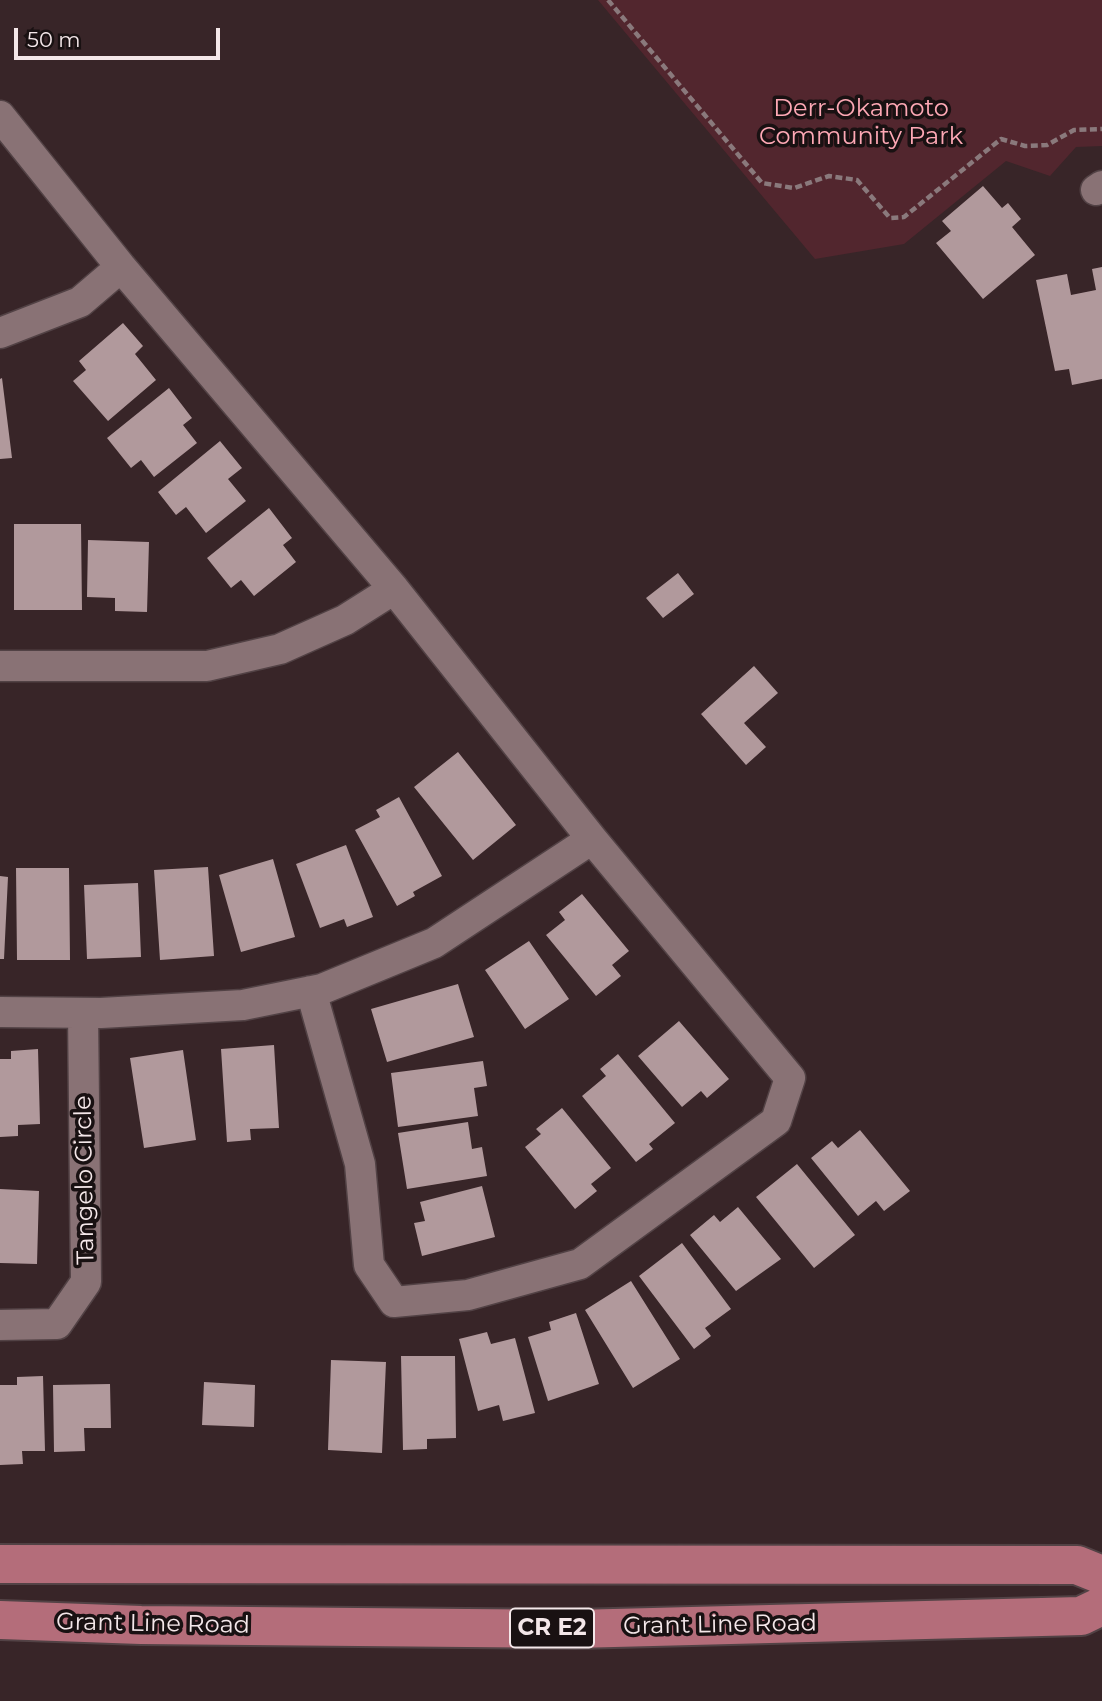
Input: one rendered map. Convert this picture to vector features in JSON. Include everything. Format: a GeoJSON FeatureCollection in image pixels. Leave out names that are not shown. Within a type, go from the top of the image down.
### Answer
{"type":"FeatureCollection","features":[{"type":"Feature","properties":{"kind":"main road"},"geometry":{"type":"LineString","coordinates":[[0,1564],[1077,1565],[1102,1575]]}},
{"type":"Feature","properties":{"kind":"main road","name":"Grant Line Road"},"geometry":{"type":"LineString","coordinates":[[0,1619],[141,1625],[575,1629],[1080,1616],[1102,1606]]}},
{"type":"Feature","properties":{"kind":"street"},"geometry":{"type":"LineString","coordinates":[[0,116],[121,267],[394,589],[592,839],[790,1078],[776,1121],[580,1265],[468,1295],[394,1302],[369,1265],[360,1164],[311,991]]}},
{"type":"Feature","properties":{"kind":"street"},"geometry":{"type":"LineString","coordinates":[[0,333],[80,302],[121,267]]}},
{"type":"Feature","properties":{"kind":"street"},"geometry":{"type":"LineString","coordinates":[[0,666],[207,666],[280,649],[345,621],[394,589]]}},
{"type":"Feature","properties":{"kind":"street"},"geometry":{"type":"LineString","coordinates":[[0,1012],[83,1013],[243,1005],[311,991],[434,943],[592,839]]}},
{"type":"Feature","properties":{"kind":"street","name":"Tangelo Circle"},"geometry":{"type":"LineString","coordinates":[[0,1325],[57,1324],[86,1282],[83,1013]]}},
{"type":"Feature","properties":{"kind":"path"},"geometry":{"type":"LineString","coordinates":[[608,0],[762,183],[794,188],[829,176],[857,180],[890,218],[904,217],[1001,139],[1025,146],[1047,145],[1074,130],[1102,129]]}},
{"type":"Feature","properties":{"kind":"green space","name":"Derr-Okamoto Community Park"},"geometry":{"type":"Polygon","coordinates":[[[598,0],[1102,0],[1102,146],[1076,147],[1050,176],[1006,161],[904,244],[815,259],[598,0]]]}},
{"type":"Feature","properties":{"kind":"building"},"geometry":{"type":"Polygon","coordinates":[[[983,186],[1002,208],[1008,203],[1021,219],[1012,227],[1035,255],[983,299],[936,243],[951,231],[942,221],[983,186]]]}},
{"type":"Feature","properties":{"kind":"building"},"geometry":{"type":"Polygon","coordinates":[[[1102,267],[1102,379],[1072,385],[1069,369],[1055,371],[1036,280],[1067,274],[1071,295],[1096,290],[1092,269],[1102,267]]]}},
{"type":"Feature","properties":{"kind":"building"},"geometry":{"type":"Polygon","coordinates":[[[123,323],[143,346],[135,354],[156,380],[108,421],[73,381],[86,370],[79,361],[123,323]]]}},
{"type":"Feature","properties":{"kind":"building"},"geometry":{"type":"Polygon","coordinates":[[[2,378],[12,458],[0,459],[0,379],[2,378]]]}},
{"type":"Feature","properties":{"kind":"building"},"geometry":{"type":"Polygon","coordinates":[[[169,388],[192,418],[183,425],[197,443],[154,477],[141,460],[131,468],[107,438],[169,388]]]}},
{"type":"Feature","properties":{"kind":"building"},"geometry":{"type":"Polygon","coordinates":[[[220,441],[242,468],[228,479],[246,501],[206,533],[186,507],[176,515],[158,492],[220,441]]]}},
{"type":"Feature","properties":{"kind":"building"},"geometry":{"type":"Polygon","coordinates":[[[269,508],[292,538],[283,545],[296,562],[254,596],[241,580],[231,588],[207,558],[269,508]]]}},
{"type":"Feature","properties":{"kind":"building"},"geometry":{"type":"Polygon","coordinates":[[[14,524],[81,524],[82,610],[14,610],[14,524]]]}},
{"type":"Feature","properties":{"kind":"building"},"geometry":{"type":"Polygon","coordinates":[[[88,540],[149,542],[147,612],[115,611],[115,598],[87,597],[88,540]]]}},
{"type":"Feature","properties":{"kind":"building"},"geometry":{"type":"Polygon","coordinates":[[[678,573],[694,594],[663,618],[646,598],[678,573]]]}},
{"type":"Feature","properties":{"kind":"building"},"geometry":{"type":"Polygon","coordinates":[[[754,666],[778,693],[744,723],[766,747],[746,765],[701,714],[754,666]]]}},
{"type":"Feature","properties":{"kind":"building"},"geometry":{"type":"Polygon","coordinates":[[[458,752],[516,825],[473,860],[414,787],[458,752]]]}},
{"type":"Feature","properties":{"kind":"building"},"geometry":{"type":"Polygon","coordinates":[[[399,797],[442,876],[413,892],[415,896],[397,906],[355,830],[380,817],[376,810],[399,797]]]}},
{"type":"Feature","properties":{"kind":"building"},"geometry":{"type":"Polygon","coordinates":[[[346,845],[373,917],[347,927],[344,919],[320,928],[296,864],[346,845]]]}},
{"type":"Feature","properties":{"kind":"building"},"geometry":{"type":"Polygon","coordinates":[[[273,859],[295,937],[241,952],[219,875],[273,859]]]}},
{"type":"Feature","properties":{"kind":"building"},"geometry":{"type":"Polygon","coordinates":[[[208,867],[214,956],[160,960],[154,870],[208,867]]]}},
{"type":"Feature","properties":{"kind":"building"},"geometry":{"type":"Polygon","coordinates":[[[16,868],[69,868],[70,960],[17,960],[16,868]]]}},
{"type":"Feature","properties":{"kind":"building"},"geometry":{"type":"Polygon","coordinates":[[[0,876],[8,877],[4,959],[0,959],[0,876]]]}},
{"type":"Feature","properties":{"kind":"building"},"geometry":{"type":"Polygon","coordinates":[[[138,883],[141,957],[87,959],[84,885],[138,883]]]}},
{"type":"Feature","properties":{"kind":"building"},"geometry":{"type":"Polygon","coordinates":[[[582,894],[629,951],[612,965],[621,976],[596,996],[546,935],[565,920],[559,912],[582,894]]]}},
{"type":"Feature","properties":{"kind":"building"},"geometry":{"type":"Polygon","coordinates":[[[529,941],[569,999],[525,1029],[485,970],[529,941]]]}},
{"type":"Feature","properties":{"kind":"building"},"geometry":{"type":"Polygon","coordinates":[[[458,984],[474,1037],[387,1062],[371,1009],[458,984]]]}},
{"type":"Feature","properties":{"kind":"building"},"geometry":{"type":"Polygon","coordinates":[[[679,1021],[729,1079],[707,1098],[701,1091],[682,1107],[638,1056],[679,1021]]]}},
{"type":"Feature","properties":{"kind":"building"},"geometry":{"type":"Polygon","coordinates":[[[274,1045],[279,1128],[250,1129],[251,1140],[227,1142],[221,1049],[274,1045]]]}},
{"type":"Feature","properties":{"kind":"building"},"geometry":{"type":"Polygon","coordinates":[[[38,1049],[40,1124],[18,1125],[18,1136],[0,1137],[0,1059],[11,1059],[11,1051],[38,1049]]]}},
{"type":"Feature","properties":{"kind":"building"},"geometry":{"type":"Polygon","coordinates":[[[183,1050],[196,1140],[144,1148],[130,1058],[183,1050]]]}},
{"type":"Feature","properties":{"kind":"building"},"geometry":{"type":"Polygon","coordinates":[[[618,1054],[675,1123],[649,1144],[653,1149],[636,1162],[582,1096],[606,1076],[600,1069],[618,1054]]]}},
{"type":"Feature","properties":{"kind":"building"},"geometry":{"type":"Polygon","coordinates":[[[483,1061],[487,1086],[474,1088],[478,1116],[398,1127],[391,1073],[483,1061]]]}},
{"type":"Feature","properties":{"kind":"building"},"geometry":{"type":"Polygon","coordinates":[[[562,1108],[611,1168],[591,1184],[597,1191],[575,1209],[525,1147],[541,1134],[536,1129],[562,1108]]]}},
{"type":"Feature","properties":{"kind":"building"},"geometry":{"type":"Polygon","coordinates":[[[468,1122],[472,1149],[482,1147],[487,1176],[407,1189],[398,1133],[468,1122]]]}},
{"type":"Feature","properties":{"kind":"building"},"geometry":{"type":"Polygon","coordinates":[[[860,1130],[910,1191],[884,1211],[876,1201],[858,1216],[811,1158],[832,1141],[838,1148],[860,1130]]]}},
{"type":"Feature","properties":{"kind":"building"},"geometry":{"type":"Polygon","coordinates":[[[797,1164],[855,1235],[814,1268],[756,1197],[797,1164]]]}},
{"type":"Feature","properties":{"kind":"building"},"geometry":{"type":"Polygon","coordinates":[[[482,1186],[495,1237],[422,1256],[414,1223],[425,1221],[420,1202],[482,1186]]]}},
{"type":"Feature","properties":{"kind":"building"},"geometry":{"type":"Polygon","coordinates":[[[0,1189],[39,1191],[37,1264],[0,1263],[0,1189]]]}},
{"type":"Feature","properties":{"kind":"building"},"geometry":{"type":"Polygon","coordinates":[[[738,1207],[781,1259],[736,1291],[690,1235],[714,1215],[720,1222],[738,1207]]]}},
{"type":"Feature","properties":{"kind":"building"},"geometry":{"type":"Polygon","coordinates":[[[682,1243],[731,1309],[705,1328],[711,1336],[694,1349],[639,1276],[682,1243]]]}},
{"type":"Feature","properties":{"kind":"building"},"geometry":{"type":"Polygon","coordinates":[[[631,1281],[680,1359],[633,1388],[585,1310],[631,1281]]]}},
{"type":"Feature","properties":{"kind":"building"},"geometry":{"type":"Polygon","coordinates":[[[576,1313],[599,1384],[548,1401],[528,1337],[551,1330],[549,1322],[576,1313]]]}},
{"type":"Feature","properties":{"kind":"building"},"geometry":{"type":"Polygon","coordinates":[[[487,1332],[491,1344],[515,1338],[535,1413],[503,1421],[499,1405],[478,1411],[459,1339],[487,1332]]]}},
{"type":"Feature","properties":{"kind":"building"},"geometry":{"type":"Polygon","coordinates":[[[401,1356],[455,1356],[456,1438],[427,1439],[427,1449],[403,1450],[401,1356]]]}},
{"type":"Feature","properties":{"kind":"building"},"geometry":{"type":"Polygon","coordinates":[[[331,1360],[386,1362],[382,1453],[328,1450],[331,1360]]]}},
{"type":"Feature","properties":{"kind":"building"},"geometry":{"type":"Polygon","coordinates":[[[43,1376],[45,1451],[22,1451],[23,1464],[0,1465],[0,1385],[17,1385],[17,1377],[43,1376]]]}},
{"type":"Feature","properties":{"kind":"building"},"geometry":{"type":"Polygon","coordinates":[[[204,1382],[255,1385],[254,1427],[202,1425],[204,1382]]]}},
{"type":"Feature","properties":{"kind":"building"},"geometry":{"type":"Polygon","coordinates":[[[110,1384],[111,1428],[84,1428],[85,1451],[54,1452],[53,1385],[110,1384]]]}}]}
